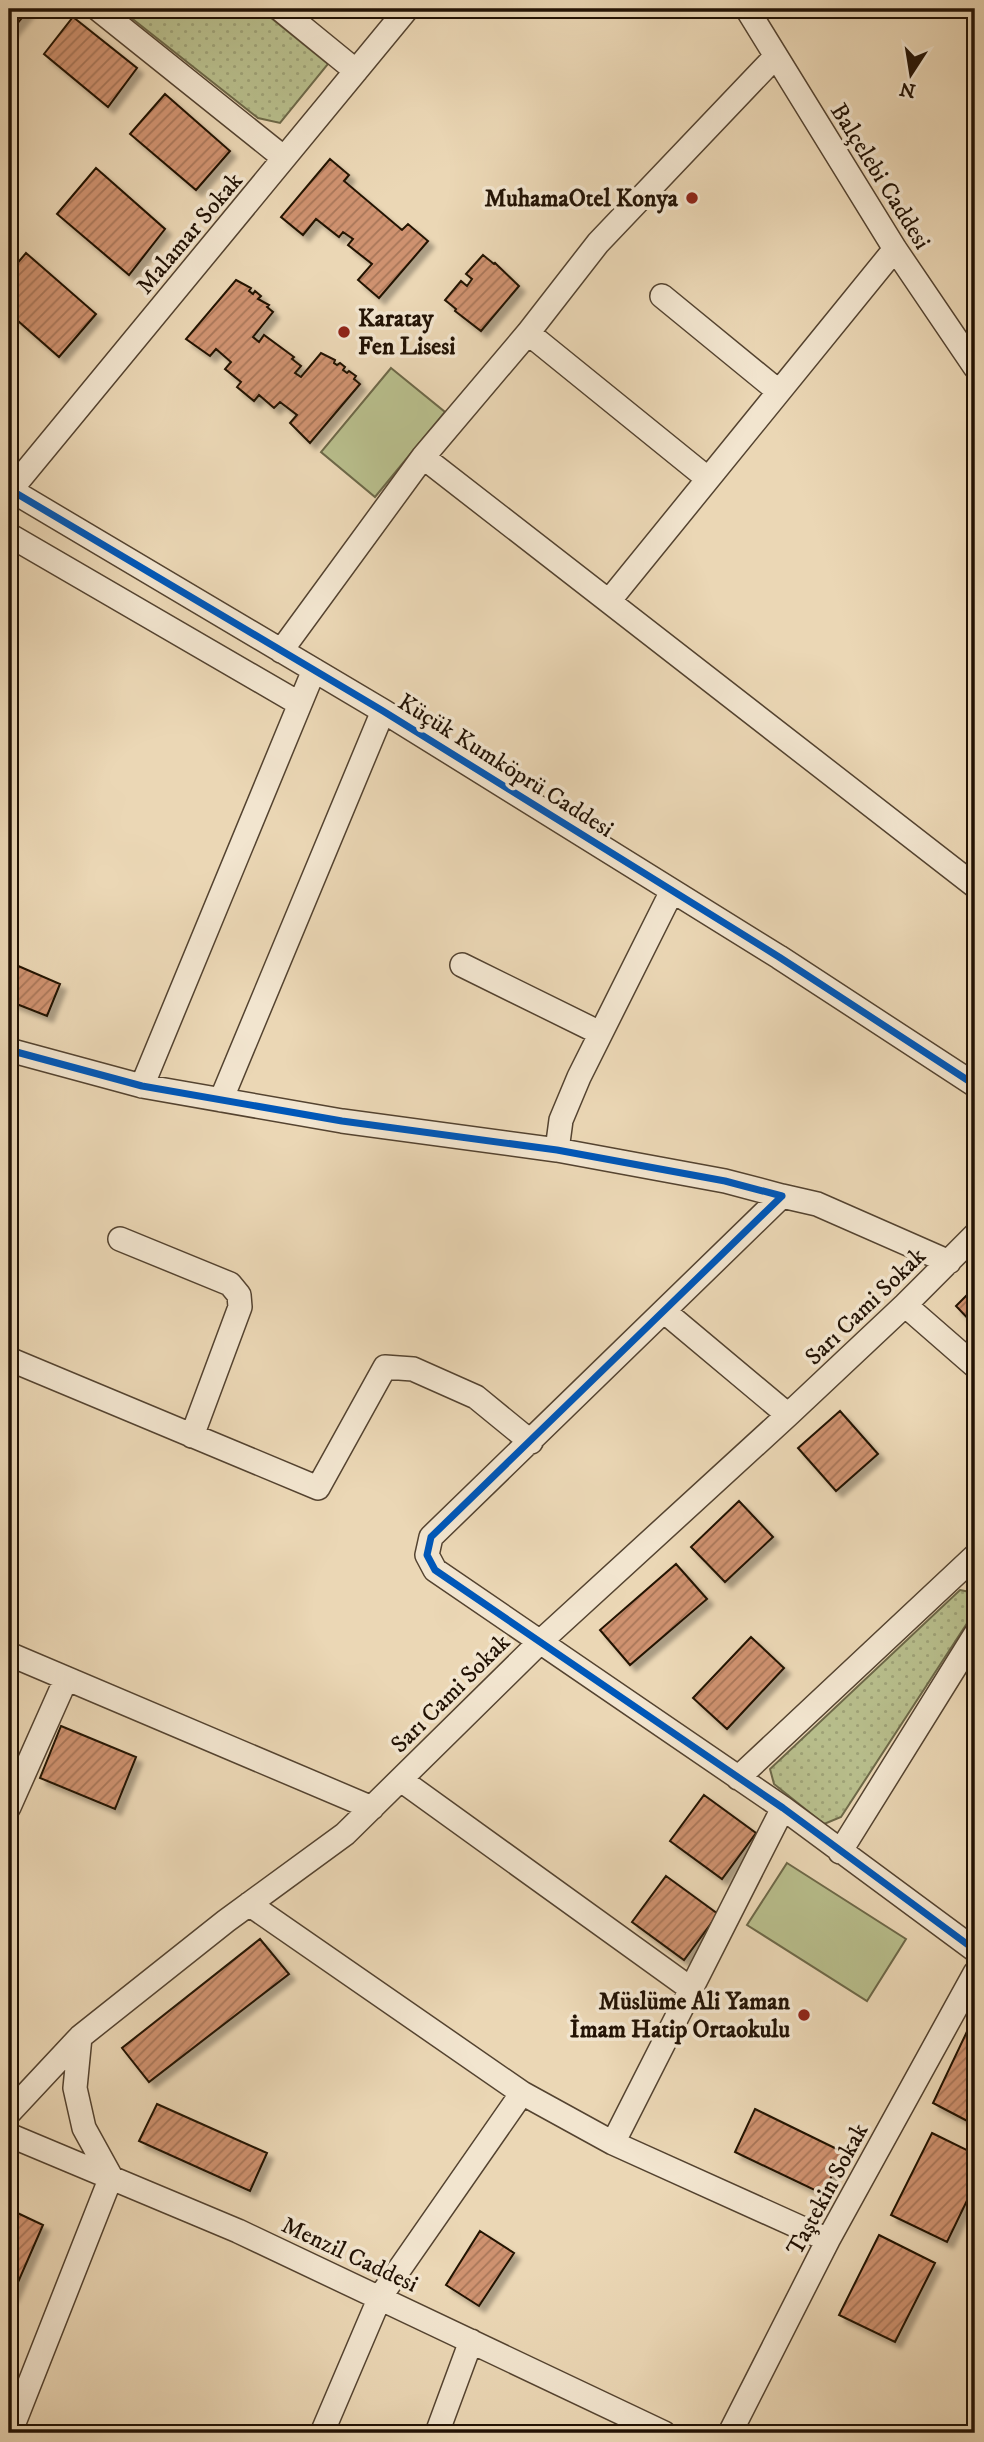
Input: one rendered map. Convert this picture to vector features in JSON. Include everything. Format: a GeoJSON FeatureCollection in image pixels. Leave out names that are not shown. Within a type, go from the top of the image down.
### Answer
{"type":"FeatureCollection","features":[{"type":"Feature","properties":{"kind":"street"},"geometry":{"type":"LineString","coordinates":[[98,9],[284,158]]}},
{"type":"Feature","properties":{"kind":"street"},"geometry":{"type":"LineString","coordinates":[[280,9],[356,71]]}},
{"type":"Feature","properties":{"kind":"street","name":"Malamar Sokak"},"geometry":{"type":"LineString","coordinates":[[9,490],[408,9]]}},
{"type":"Feature","properties":{"kind":"street","name":"Balçelebi Caddesi"},"geometry":{"type":"LineString","coordinates":[[747,9],[895,249],[975,368]]}},
{"type":"Feature","properties":{"kind":"street"},"geometry":{"type":"LineString","coordinates":[[281,651],[423,457],[528,332],[598,243],[776,56]]}},
{"type":"Feature","properties":{"kind":"street"},"geometry":{"type":"LineString","coordinates":[[608,601],[895,249]]}},
{"type":"Feature","properties":{"kind":"street"},"geometry":{"type":"LineString","coordinates":[[662,296],[778,391]]}},
{"type":"Feature","properties":{"kind":"street"},"geometry":{"type":"LineString","coordinates":[[528,332],[707,478]]}},
{"type":"Feature","properties":{"kind":"street"},"geometry":{"type":"LineString","coordinates":[[423,457],[975,886]]}},
{"type":"Feature","properties":{"kind":"street","name":"Küçük Kumköprü Caddesi"},"geometry":{"type":"LineString","coordinates":[[9,490],[383,711],[672,891],[975,1085]]}},
{"type":"Feature","properties":{"kind":"street"},"geometry":{"type":"LineString","coordinates":[[9,535],[300,704]]}},
{"type":"Feature","properties":{"kind":"street"},"geometry":{"type":"LineString","coordinates":[[142,1086],[314,670]]}},
{"type":"Feature","properties":{"kind":"street"},"geometry":{"type":"LineString","coordinates":[[220,1100],[383,711]]}},
{"type":"Feature","properties":{"kind":"street"},"geometry":{"type":"LineString","coordinates":[[557,1150],[561,1120],[600,1033],[672,891]]}},
{"type":"Feature","properties":{"kind":"street"},"geometry":{"type":"LineString","coordinates":[[462,965],[600,1033]]}},
{"type":"Feature","properties":{"kind":"street"},"geometry":{"type":"LineString","coordinates":[[9,1050],[142,1086],[342,1121],[557,1150],[725,1181],[817,1204],[949,1262]]}},
{"type":"Feature","properties":{"kind":"street"},"geometry":{"type":"LineString","coordinates":[[782,1196],[431,1537],[427,1555],[435,1570],[783,1808],[975,1950]]}},
{"type":"Feature","properties":{"kind":"street","name":"Sarı Cami Sokak"},"geometry":{"type":"LineString","coordinates":[[9,2113],[80,2037],[249,1903],[345,1834],[540,1642],[905,1306],[975,1235]]}},
{"type":"Feature","properties":{"kind":"street"},"geometry":{"type":"LineString","coordinates":[[120,1239],[230,1284],[239,1295],[240,1307],[192,1436]]}},
{"type":"Feature","properties":{"kind":"street"},"geometry":{"type":"LineString","coordinates":[[905,1306],[975,1366]]}},
{"type":"Feature","properties":{"kind":"street"},"geometry":{"type":"LineString","coordinates":[[665,1312],[788,1415]]}},
{"type":"Feature","properties":{"kind":"street"},"geometry":{"type":"LineString","coordinates":[[9,1359],[318,1489],[385,1367],[413,1368],[476,1397],[531,1442]]}},
{"type":"Feature","properties":{"kind":"street"},"geometry":{"type":"LineString","coordinates":[[738,1778],[972,1566]]}},
{"type":"Feature","properties":{"kind":"street"},"geometry":{"type":"LineString","coordinates":[[840,1852],[975,1635]]}},
{"type":"Feature","properties":{"kind":"street"},"geometry":{"type":"LineString","coordinates":[[9,1654],[372,1808]]}},
{"type":"Feature","properties":{"kind":"street"},"geometry":{"type":"LineString","coordinates":[[9,1807],[66,1679]]}},
{"type":"Feature","properties":{"kind":"street"},"geometry":{"type":"LineString","coordinates":[[401,1780],[691,1989]]}},
{"type":"Feature","properties":{"kind":"street"},"geometry":{"type":"LineString","coordinates":[[614,2143],[783,1808]]}},
{"type":"Feature","properties":{"kind":"street"},"geometry":{"type":"LineString","coordinates":[[249,1903],[522,2093],[614,2143],[828,2240]]}},
{"type":"Feature","properties":{"kind":"street","name":"Taştekin Sokak"},"geometry":{"type":"LineString","coordinates":[[730,2433],[828,2240],[975,1973]]}},
{"type":"Feature","properties":{"kind":"street"},"geometry":{"type":"LineString","coordinates":[[10,2433],[111,2177],[83,2128],[75,2088],[80,2037]]}},
{"type":"Feature","properties":{"kind":"street"},"geometry":{"type":"LineString","coordinates":[[322,2433],[380,2297],[522,2093]]}},
{"type":"Feature","properties":{"kind":"street","name":"Menzil Caddesi"},"geometry":{"type":"LineString","coordinates":[[9,2135],[238,2231],[664,2433]]}},
{"type":"Feature","properties":{"kind":"street"},"geometry":{"type":"LineString","coordinates":[[437,2433],[471,2341]]}},
{"type":"Feature","properties":{"kind":"green space"},"geometry":{"type":"Polygon","coordinates":[[[120,9],[260,9],[328,64],[280,123],[258,118],[120,9]]]}},
{"type":"Feature","properties":{"kind":"green space"},"geometry":{"type":"Polygon","coordinates":[[[391,368],[445,412],[375,497],[321,452],[391,368]]]}},
{"type":"Feature","properties":{"kind":"green space"},"geometry":{"type":"Polygon","coordinates":[[[960,1590],[975,1593],[975,1611],[841,1817],[824,1824],[774,1784],[770,1769],[960,1590]]]}},
{"type":"Feature","properties":{"kind":"green space"},"geometry":{"type":"Polygon","coordinates":[[[787,1863],[906,1939],[867,2001],[747,1925],[787,1863]]]}},
{"type":"Feature","properties":{"kind":"building"},"geometry":{"type":"Polygon","coordinates":[[[9,9],[29,9],[9,34],[9,9]]]}},
{"type":"Feature","properties":{"kind":"building"},"geometry":{"type":"Polygon","coordinates":[[[73,17],[137,68],[108,107],[44,54],[73,17]]]}},
{"type":"Feature","properties":{"kind":"building"},"geometry":{"type":"Polygon","coordinates":[[[165,94],[230,151],[196,190],[130,134],[165,94]]]}},
{"type":"Feature","properties":{"kind":"building"},"geometry":{"type":"Polygon","coordinates":[[[330,159],[349,175],[344,181],[402,230],[408,224],[428,241],[379,298],[358,280],[372,264],[348,245],[353,239],[343,232],[339,237],[316,219],[303,235],[281,217],[330,159]]]}},
{"type":"Feature","properties":{"kind":"building"},"geometry":{"type":"Polygon","coordinates":[[[96,168],[165,229],[129,275],[57,214],[96,168]]]}},
{"type":"Feature","properties":{"kind":"building"},"geometry":{"type":"Polygon","coordinates":[[[26,253],[96,314],[59,357],[9,313],[9,273],[26,253]]]}},
{"type":"Feature","properties":{"kind":"building"},"geometry":{"type":"Polygon","coordinates":[[[483,255],[519,286],[481,331],[445,300],[461,281],[467,286],[472,279],[466,274],[483,255]]]}},
{"type":"Feature","properties":{"kind":"building"},"geometry":{"type":"Polygon","coordinates":[[[236,280],[251,288],[249,291],[253,294],[255,291],[261,296],[258,299],[269,305],[267,307],[273,312],[253,337],[259,342],[264,335],[294,357],[292,359],[301,366],[295,373],[301,377],[321,353],[335,360],[337,365],[340,363],[345,367],[343,370],[356,376],[354,379],[360,384],[310,443],[290,423],[297,415],[280,402],[274,408],[259,395],[254,401],[237,387],[241,382],[225,369],[231,362],[216,349],[210,356],[186,339],[236,280]]]}},
{"type":"Feature","properties":{"kind":"building"},"geometry":{"type":"Polygon","coordinates":[[[9,962],[60,984],[47,1016],[9,1001],[9,962]]]}},
{"type":"Feature","properties":{"kind":"building"},"geometry":{"type":"Polygon","coordinates":[[[975,1287],[975,1326],[956,1306],[975,1287]]]}},
{"type":"Feature","properties":{"kind":"building"},"geometry":{"type":"Polygon","coordinates":[[[840,1411],[878,1454],[836,1491],[798,1448],[840,1411]]]}},
{"type":"Feature","properties":{"kind":"building"},"geometry":{"type":"Polygon","coordinates":[[[739,1501],[773,1537],[725,1582],[691,1547],[739,1501]]]}},
{"type":"Feature","properties":{"kind":"building"},"geometry":{"type":"Polygon","coordinates":[[[676,1564],[707,1599],[630,1665],[600,1630],[676,1564]]]}},
{"type":"Feature","properties":{"kind":"building"},"geometry":{"type":"Polygon","coordinates":[[[751,1637],[784,1668],[727,1729],[693,1698],[751,1637]]]}},
{"type":"Feature","properties":{"kind":"building"},"geometry":{"type":"Polygon","coordinates":[[[61,1726],[136,1757],[115,1809],[40,1778],[61,1726]]]}},
{"type":"Feature","properties":{"kind":"building"},"geometry":{"type":"Polygon","coordinates":[[[704,1795],[756,1833],[722,1879],[670,1841],[704,1795]]]}},
{"type":"Feature","properties":{"kind":"building"},"geometry":{"type":"Polygon","coordinates":[[[666,1876],[718,1914],[684,1960],[632,1922],[666,1876]]]}},
{"type":"Feature","properties":{"kind":"building"},"geometry":{"type":"Polygon","coordinates":[[[260,1939],[289,1974],[149,2082],[122,2048],[260,1939]]]}},
{"type":"Feature","properties":{"kind":"building"},"geometry":{"type":"Polygon","coordinates":[[[971,2023],[975,2025],[975,2125],[933,2103],[971,2023]]]}},
{"type":"Feature","properties":{"kind":"building"},"geometry":{"type":"Polygon","coordinates":[[[157,2104],[267,2153],[250,2191],[139,2141],[157,2104]]]}},
{"type":"Feature","properties":{"kind":"building"},"geometry":{"type":"Polygon","coordinates":[[[755,2109],[843,2152],[823,2194],[735,2152],[755,2109]]]}},
{"type":"Feature","properties":{"kind":"building"},"geometry":{"type":"Polygon","coordinates":[[[932,2133],[975,2154],[975,2184],[947,2242],[891,2215],[932,2133]]]}},
{"type":"Feature","properties":{"kind":"building"},"geometry":{"type":"Polygon","coordinates":[[[9,2209],[43,2225],[12,2296],[9,2295],[9,2209]]]}},
{"type":"Feature","properties":{"kind":"building"},"geometry":{"type":"Polygon","coordinates":[[[480,2231],[514,2253],[479,2306],[446,2285],[480,2231]]]}},
{"type":"Feature","properties":{"kind":"building"},"geometry":{"type":"Polygon","coordinates":[[[879,2235],[935,2263],[895,2342],[839,2315],[879,2235]]]}},
{"type":"Feature","properties":{"kind":"cycle path"},"geometry":{"type":"LineString","coordinates":[[9,489],[383,711],[779,957],[975,1085]]}},
{"type":"Feature","properties":{"kind":"cycle path"},"geometry":{"type":"LineString","coordinates":[[9,1050],[142,1086],[342,1121],[557,1150],[725,1181],[782,1196],[431,1537],[427,1555],[435,1570],[783,1808],[975,1950]]}},
{"type":"Feature","properties":{"kind":"place","name":"MuhamaOtel Konya"},"geometry":{"type":"Point","coordinates":[692,198]}},
{"type":"Feature","properties":{"kind":"place","name":"Karatay Fen Lisesi"},"geometry":{"type":"Point","coordinates":[344,332]}},
{"type":"Feature","properties":{"kind":"place","name":"Müslüme Ali Yaman İmam Hatip Ortaokulu"},"geometry":{"type":"Point","coordinates":[804,2015]}}]}
